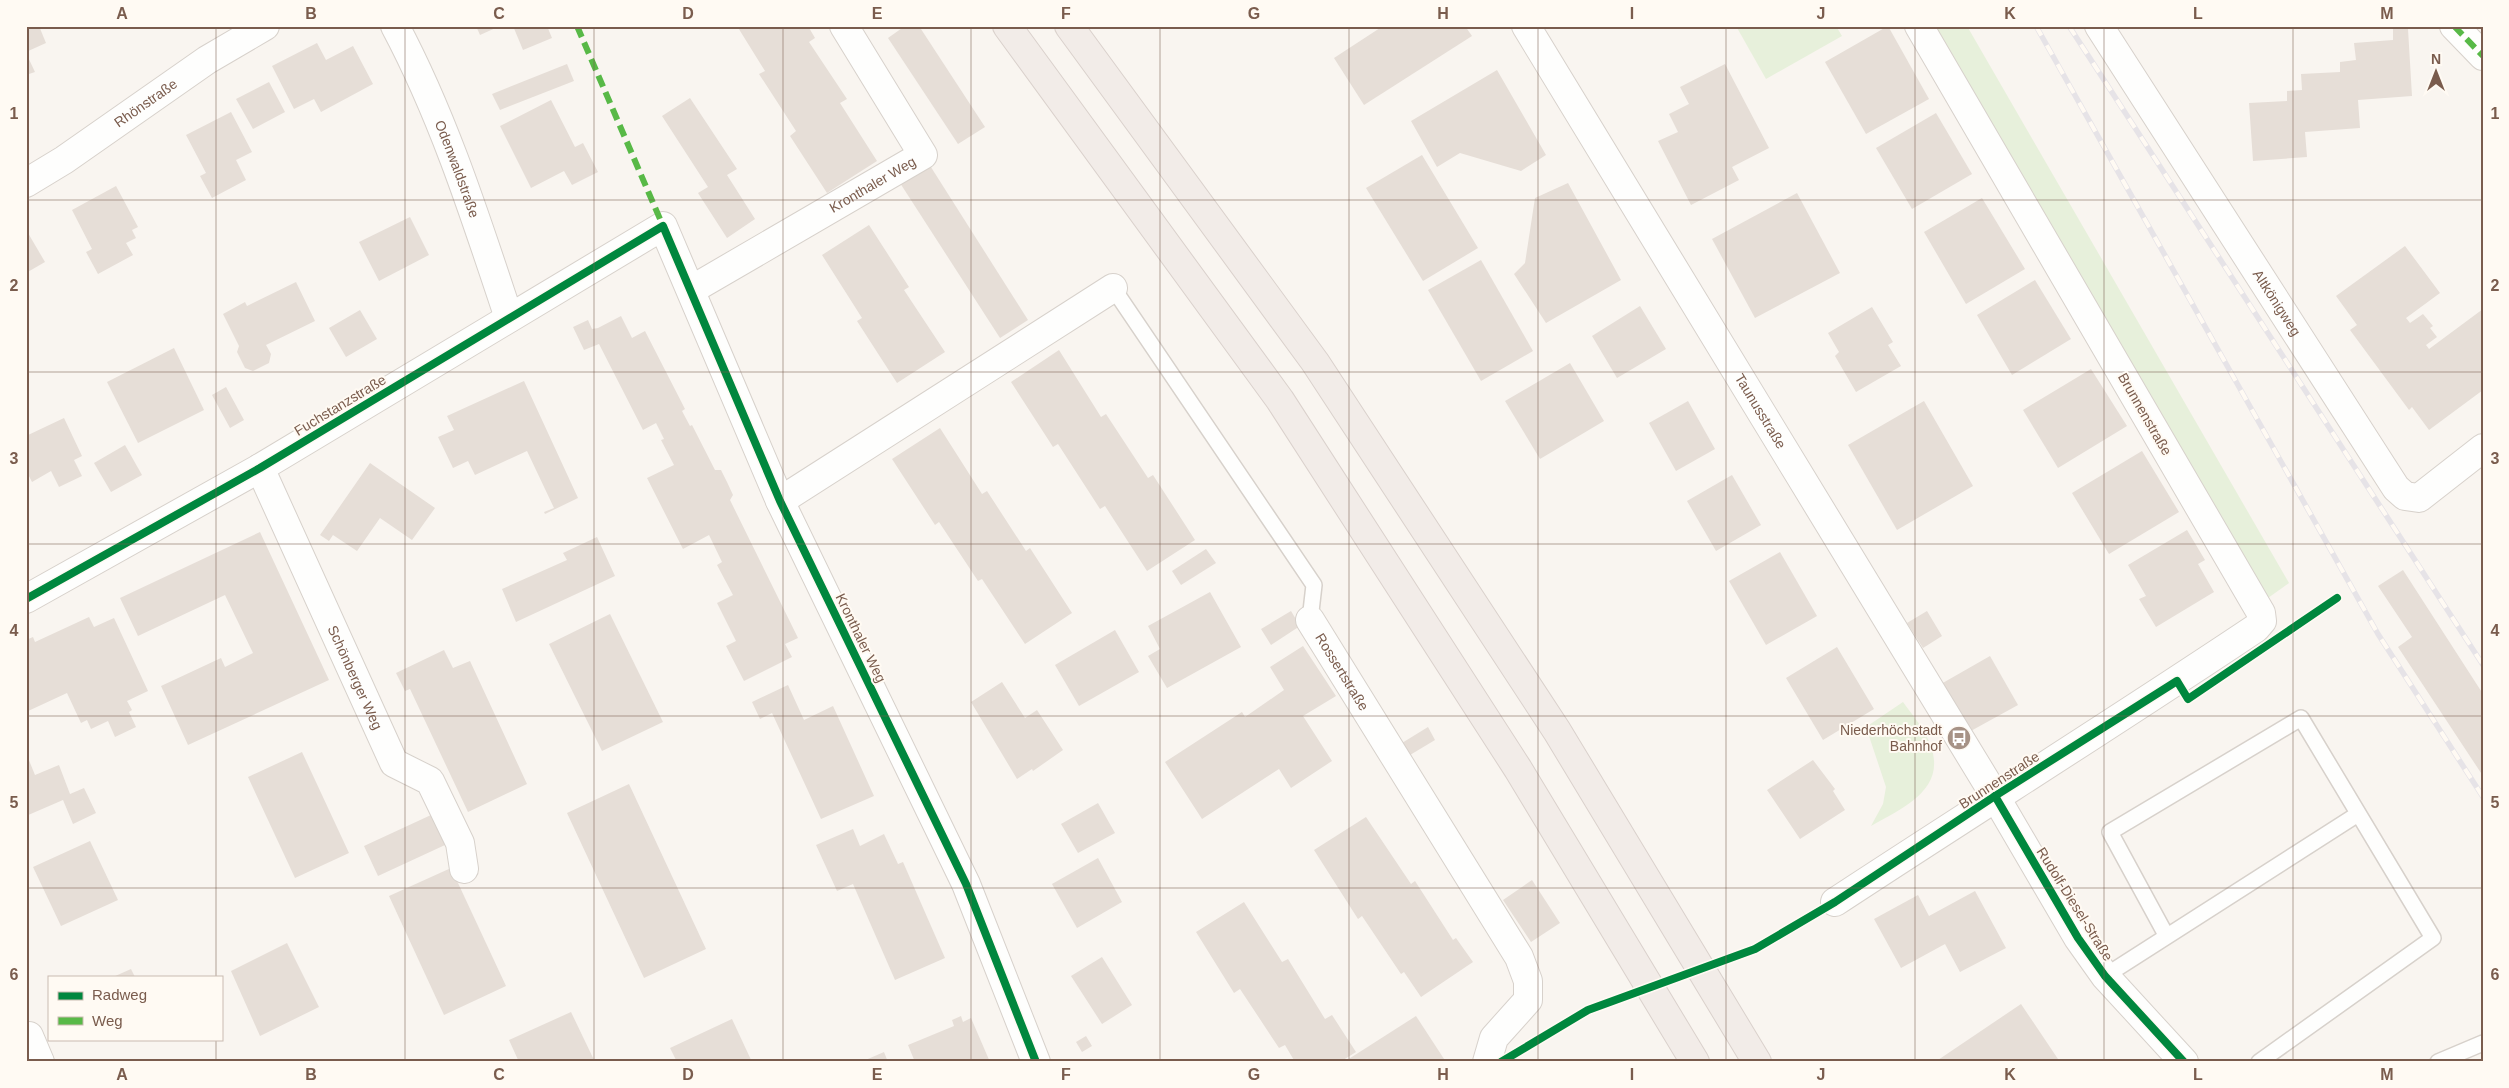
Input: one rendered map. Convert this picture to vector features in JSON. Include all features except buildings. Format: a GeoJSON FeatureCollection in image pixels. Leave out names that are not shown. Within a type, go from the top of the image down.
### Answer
{"type":"FeatureCollection","features":[{"type":"Feature","properties":{"kind":"highway"},"geometry":{"type":"LineString","coordinates":[[1007,26],[1280,400],[1518,769],[1695,1062]]}},
{"type":"Feature","properties":{"kind":"highway"},"geometry":{"type":"LineString","coordinates":[[1069,26],[1315,362],[1557,730],[1757,1062]]}},
{"type":"Feature","properties":{"kind":"street","name":"Rhönstraße"},"geometry":{"type":"LineString","coordinates":[[26,183],[64,160],[207,60],[265,26]]}},
{"type":"Feature","properties":{"kind":"street","name":"Odenwaldstraße"},"geometry":{"type":"LineString","coordinates":[[395,26],[410,55],[462,181],[509,318]]}},
{"type":"Feature","properties":{"kind":"street","name":"Kronthaler Weg"},"geometry":{"type":"LineString","coordinates":[[692,290],[923,155],[844,26]]}},
{"type":"Feature","properties":{"kind":"street","name":"Taunusstraße"},"geometry":{"type":"LineString","coordinates":[[1526,26],[1995,796]]}},
{"type":"Feature","properties":{"kind":"street","name":"Brunnenstraße"},"geometry":{"type":"LineString","coordinates":[[1835,902],[1995,796],[2177,681],[2256,628],[2262,621],[2261,613],[1919,26]]}},
{"type":"Feature","properties":{"kind":"street","name":"Altkönigweg"},"geometry":{"type":"LineString","coordinates":[[2099,26],[2396,488],[2405,496],[2419,498],[2483,448]]}},
{"type":"Feature","properties":{"kind":"street"},"geometry":{"type":"LineString","coordinates":[[2454,26],[2483,56]]}},
{"type":"Feature","properties":{"kind":"street","name":"Fuchstanzstraße"},"geometry":{"type":"LineString","coordinates":[[26,599],[260,468],[663,226]]}},
{"type":"Feature","properties":{"kind":"street","name":"Kronthaler Weg"},"geometry":{"type":"LineString","coordinates":[[663,226],[692,290],[780,501],[966,884],[1036,1062]]}},
{"type":"Feature","properties":{"kind":"street"},"geometry":{"type":"LineString","coordinates":[[780,501],[1113,288]]}},
{"type":"Feature","properties":{"kind":"street","name":"Schönberger Weg"},"geometry":{"type":"LineString","coordinates":[[260,468],[394,764],[430,780],[460,843],[464,869]]}},
{"type":"Feature","properties":{"kind":"street","name":"Rossertstraße"},"geometry":{"type":"LineString","coordinates":[[1310,620],[1519,957],[1528,981],[1528,1000],[1494,1038],[1487,1062]]}},
{"type":"Feature","properties":{"kind":"street","name":"Rudolf-Diesel-Straße"},"geometry":{"type":"LineString","coordinates":[[1995,796],[2078,938],[2105,976],[2184,1062]]}},
{"type":"Feature","properties":{"kind":"street"},"geometry":{"type":"LineString","coordinates":[[29,1036],[40,1062]]}},
{"type":"Feature","properties":{"kind":"lane","name":"Rossertstraße"},"geometry":{"type":"LineString","coordinates":[[1113,288],[1314,586],[1310,620]]}},
{"type":"Feature","properties":{"kind":"lane"},"geometry":{"type":"LineString","coordinates":[[2166,935],[2110,832],[2301,718],[2433,938],[2259,1062]]}},
{"type":"Feature","properties":{"kind":"lane"},"geometry":{"type":"LineString","coordinates":[[2105,976],[2166,935],[2358,814]]}},
{"type":"Feature","properties":{"kind":"lane"},"geometry":{"type":"LineString","coordinates":[[2438,1062],[2483,1043]]}},
{"type":"Feature","properties":{"kind":"green space"},"geometry":{"type":"Polygon","coordinates":[[[1736,26],[1836,26],[1842,36],[1766,79],[1736,26]]]}},
{"type":"Feature","properties":{"kind":"green space"},"geometry":{"type":"Polygon","coordinates":[[[1932,26],[1967,26],[2289,583],[2268,598],[1932,26]]]}},
{"type":"Feature","properties":{"kind":"green space"},"geometry":{"type":"Polygon","coordinates":[[[1903,702],[1927,737],[1933,754],[1934,769],[1929,782],[1921,793],[1898,811],[1871,826],[1883,804],[1886,787],[1866,727],[1903,702]]]}},
{"type":"Feature","properties":{"kind":"railway"},"geometry":{"type":"LineString","coordinates":[[2036,26],[2378,634],[2483,797]]}},
{"type":"Feature","properties":{"kind":"railway"},"geometry":{"type":"LineString","coordinates":[[2069,26],[2483,665]]}},
{"type":"Feature","properties":{"kind":"marked path"},"geometry":{"type":"LineString","coordinates":[[577,26],[663,226]]}},
{"type":"Feature","properties":{"kind":"marked path"},"geometry":{"type":"LineString","coordinates":[[2454,26],[2483,56]]}},
{"type":"Feature","properties":{"kind":"cycle path"},"geometry":{"type":"LineString","coordinates":[[26,599],[260,468],[663,226],[780,501],[966,884],[1036,1062]]}},
{"type":"Feature","properties":{"kind":"cycle path"},"geometry":{"type":"LineString","coordinates":[[1501,1062],[1588,1010],[1755,949],[1835,902],[1995,796],[2177,681],[2188,699],[2337,598]]}},
{"type":"Feature","properties":{"kind":"cycle path"},"geometry":{"type":"LineString","coordinates":[[1995,796],[2078,938],[2105,976],[2184,1062]]}},
{"type":"Feature","properties":{"kind":"place","name":"Niederhöchstadt Bahnhof"},"geometry":{"type":"Point","coordinates":[1959,738]}}]}
